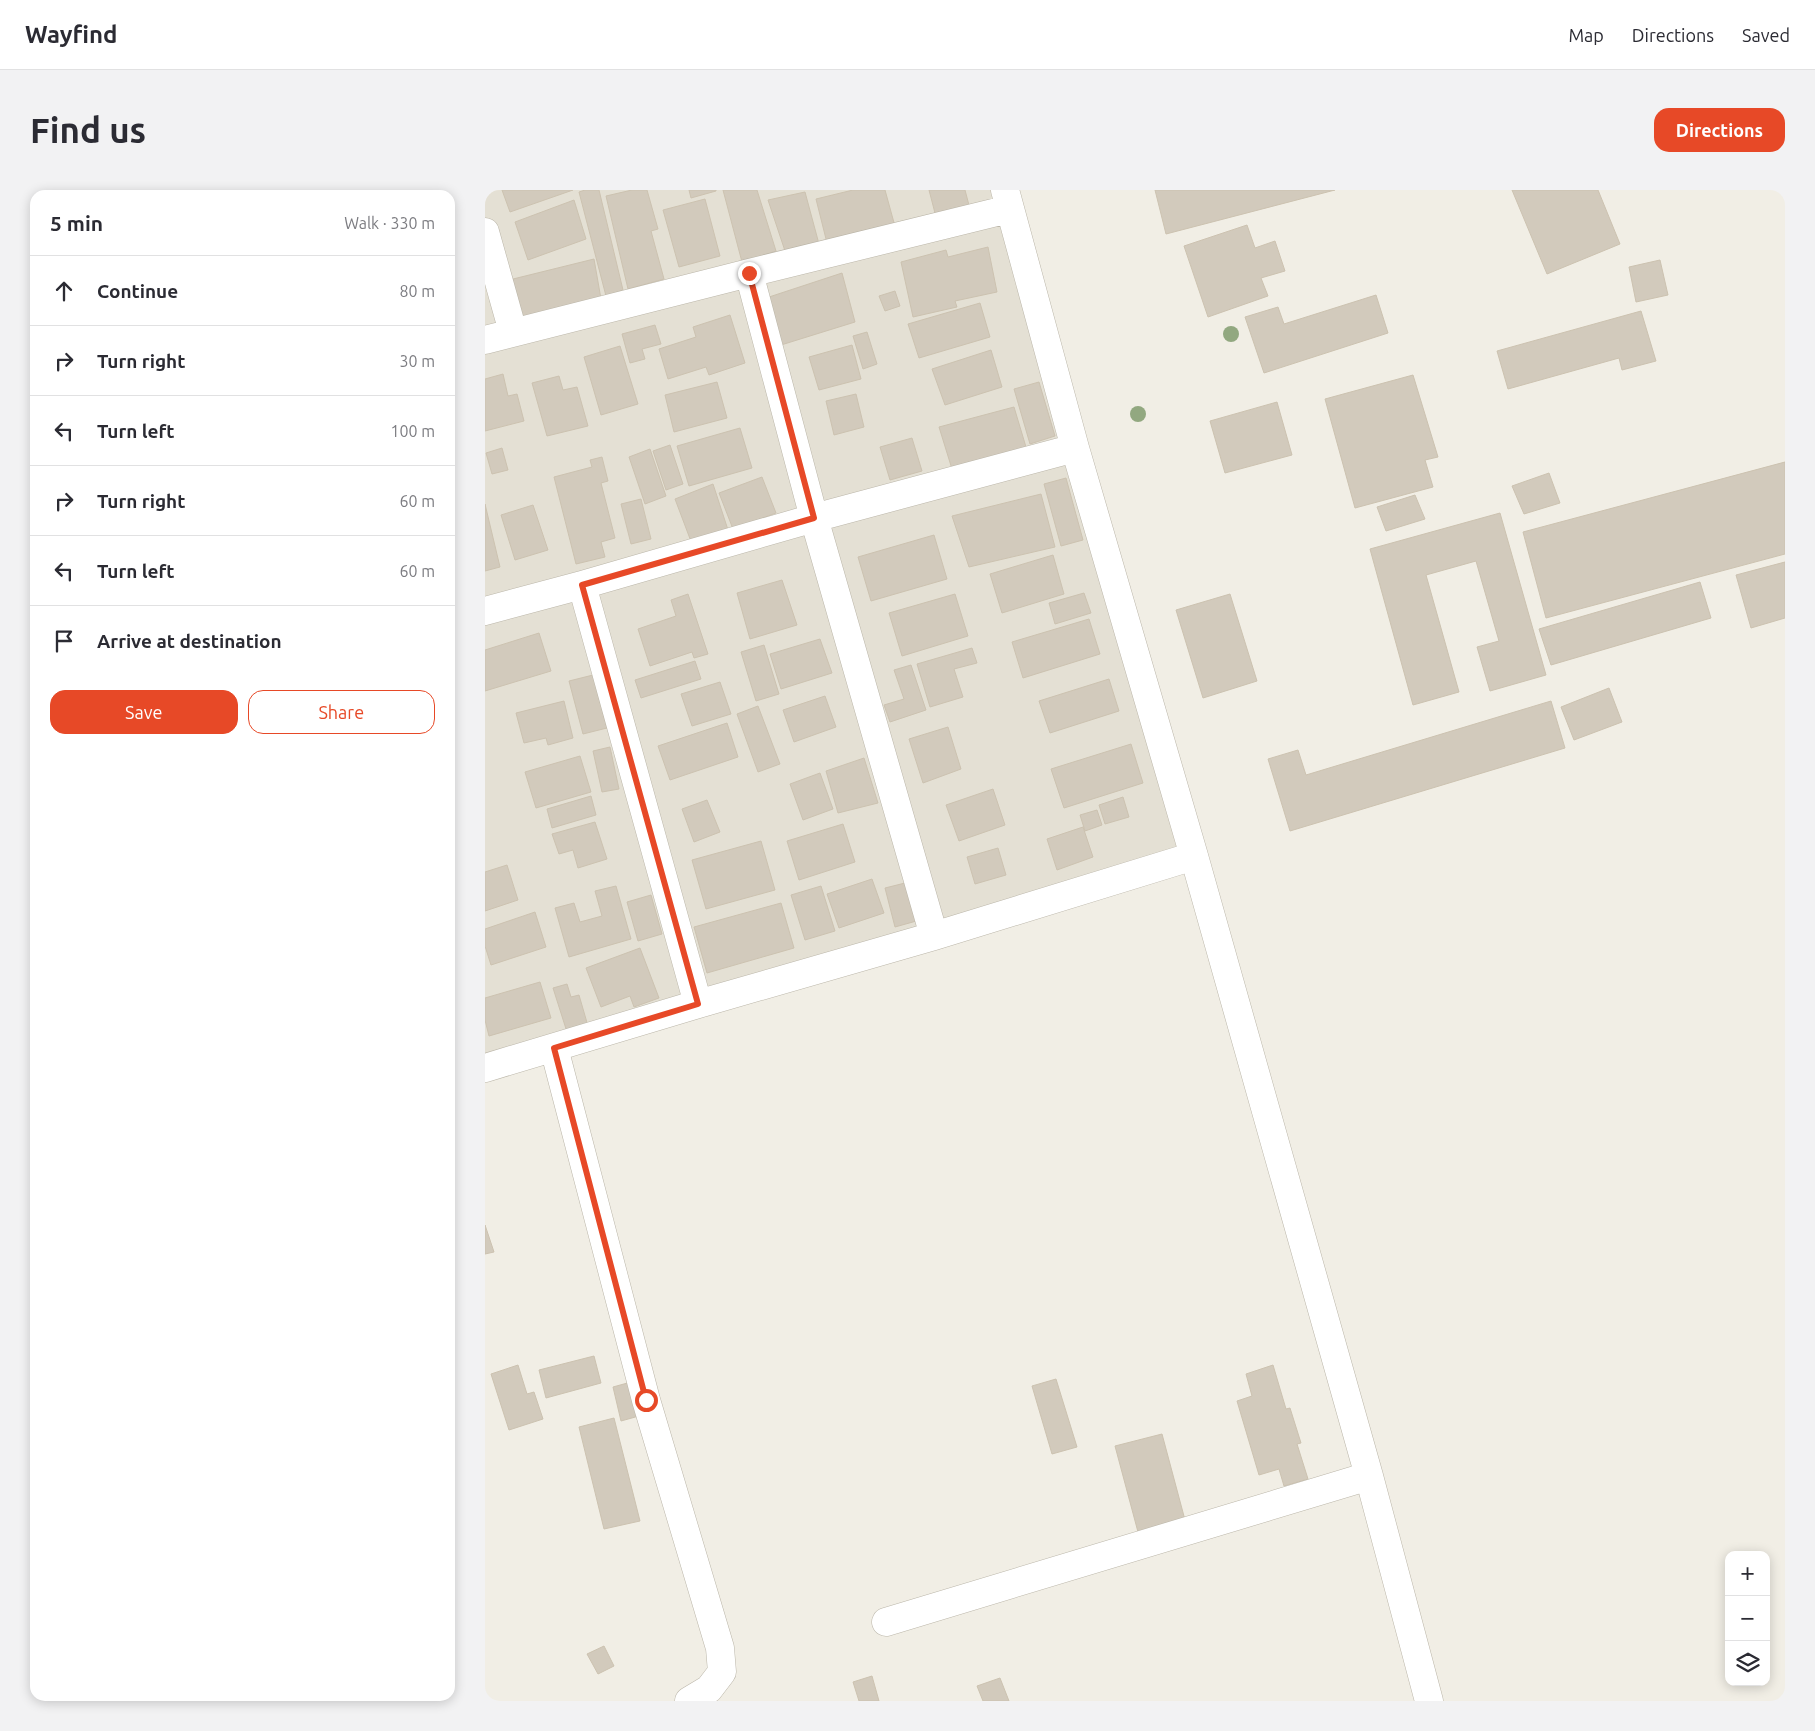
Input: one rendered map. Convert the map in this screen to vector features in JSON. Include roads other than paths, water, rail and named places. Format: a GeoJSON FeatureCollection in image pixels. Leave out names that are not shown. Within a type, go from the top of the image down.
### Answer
{"type":"FeatureCollection","features":[{"type":"Feature","properties":{"kind":"street"},"geometry":{"type":"LineString","coordinates":[[485,340],[749,273],[1007,200],[1075,448],[1194,856],[1369,1476],[1429,1701]]}},
{"type":"Feature","properties":{"kind":"street"},"geometry":{"type":"LineString","coordinates":[[485,232],[513,332]]}},
{"type":"Feature","properties":{"kind":"street"},"geometry":{"type":"LineString","coordinates":[[749,273],[814,518],[934,936]]}},
{"type":"Feature","properties":{"kind":"street"},"geometry":{"type":"LineString","coordinates":[[485,611],[814,518],[1075,448]]}},
{"type":"Feature","properties":{"kind":"street"},"geometry":{"type":"LineString","coordinates":[[582,585],[698,1004]]}},
{"type":"Feature","properties":{"kind":"street"},"geometry":{"type":"LineString","coordinates":[[485,1068],[934,936],[1194,856]]}},
{"type":"Feature","properties":{"kind":"street"},"geometry":{"type":"LineString","coordinates":[[554,1048],[646,1400],[720,1648],[722,1672],[709,1689],[689,1701]]}},
{"type":"Feature","properties":{"kind":"street"},"geometry":{"type":"LineString","coordinates":[[886,1622],[1369,1476]]}}]}
